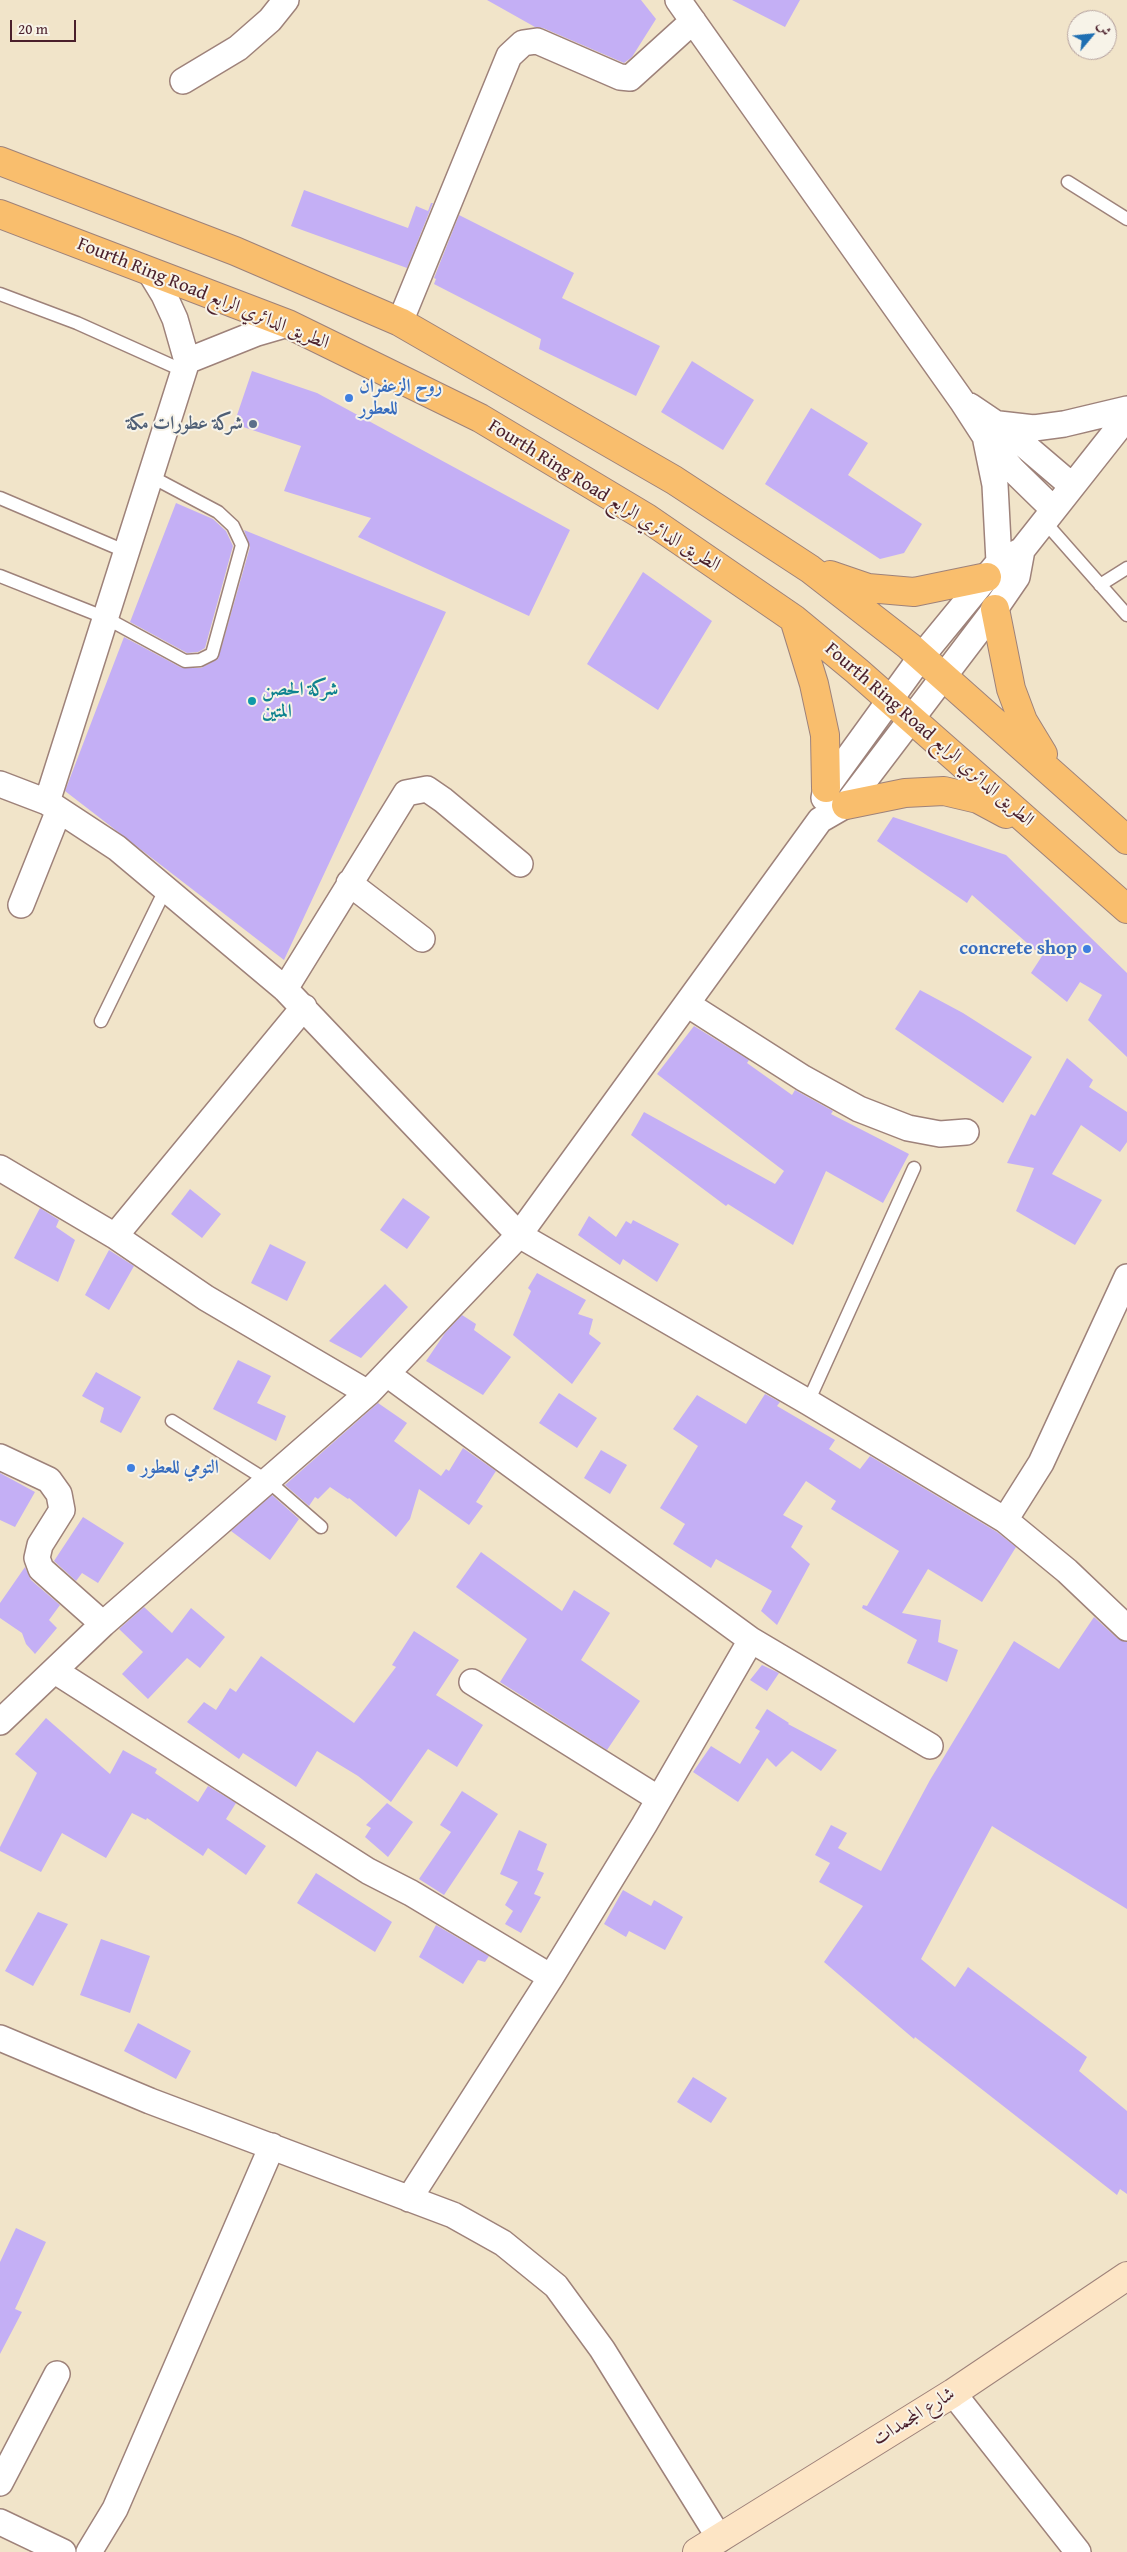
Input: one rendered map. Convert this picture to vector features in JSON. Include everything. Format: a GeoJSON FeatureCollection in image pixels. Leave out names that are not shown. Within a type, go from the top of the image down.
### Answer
{"type":"FeatureCollection","features":[{"type":"Feature","properties":{"kind":"main road"},"geometry":{"type":"LineString","coordinates":[[0,161],[235,251],[400,322],[674,480],[810,568],[921,657],[1127,840]]}},
{"type":"Feature","properties":{"kind":"main road","name":"Fourth Ring Road الطريق الدائري الرابع"},"geometry":{"type":"LineString","coordinates":[[0,214],[288,324],[480,418],[647,518],[794,619],[889,699],[1127,908]]}},
{"type":"Feature","properties":{"kind":"main road"},"geometry":{"type":"LineString","coordinates":[[810,568],[868,588],[914,592],[993,570]]}},
{"type":"Feature","properties":{"kind":"main road"},"geometry":{"type":"LineString","coordinates":[[995,609],[1007,674],[1020,713],[1060,781]]}},
{"type":"Feature","properties":{"kind":"main road"},"geometry":{"type":"LineString","coordinates":[[794,619],[814,684],[826,735],[836,796],[944,791],[978,799],[1008,815],[1060,848]]}},
{"type":"Feature","properties":{"kind":"main road","name":"شارع المجمدات"},"geometry":{"type":"LineString","coordinates":[[709,2545],[953,2393],[1127,2276]]}},
{"type":"Feature","properties":{"kind":"street"},"geometry":{"type":"LineString","coordinates":[[183,81],[238,48],[270,20],[286,0]]}},
{"type":"Feature","properties":{"kind":"street"},"geometry":{"type":"LineString","coordinates":[[678,0],[962,401],[990,430],[1013,470],[1049,515]]}},
{"type":"Feature","properties":{"kind":"street"},"geometry":{"type":"LineString","coordinates":[[400,322],[509,56],[523,43],[537,41],[620,77],[630,78],[693,21]]}},
{"type":"Feature","properties":{"kind":"street"},"geometry":{"type":"LineString","coordinates":[[21,905],[53,806],[106,618],[186,366],[175,319],[150,272]]}},
{"type":"Feature","properties":{"kind":"street"},"geometry":{"type":"LineString","coordinates":[[186,366],[257,333],[288,324]]}},
{"type":"Feature","properties":{"kind":"street"},"geometry":{"type":"LineString","coordinates":[[990,430],[1015,427],[1034,428],[1064,424],[1127,409]]}},
{"type":"Feature","properties":{"kind":"street"},"geometry":{"type":"LineString","coordinates":[[0,1722],[103,1624],[368,1393],[519,1235],[820,820],[836,796],[889,699],[993,570],[1022,550],[1071,485],[1127,417]]}},
{"type":"Feature","properties":{"kind":"street"},"geometry":{"type":"LineString","coordinates":[[990,430],[1028,447],[1071,485]]}},
{"type":"Feature","properties":{"kind":"street"},"geometry":{"type":"LineString","coordinates":[[990,430],[995,485],[993,570]]}},
{"type":"Feature","properties":{"kind":"street"},"geometry":{"type":"LineString","coordinates":[[836,796],[912,720],[944,678],[1017,577],[1022,550]]}},
{"type":"Feature","properties":{"kind":"street"},"geometry":{"type":"LineString","coordinates":[[0,784],[53,806],[117,848],[285,989],[519,1235],[808,1402],[1005,1520],[1067,1571],[1127,1628]]}},
{"type":"Feature","properties":{"kind":"street"},"geometry":{"type":"LineString","coordinates":[[285,989],[406,793],[427,789],[520,864]]}},
{"type":"Feature","properties":{"kind":"street"},"geometry":{"type":"LineString","coordinates":[[349,883],[422,939]]}},
{"type":"Feature","properties":{"kind":"street"},"geometry":{"type":"LineString","coordinates":[[687,1004],[803,1078],[859,1109],[908,1128],[940,1134],[966,1132]]}},
{"type":"Feature","properties":{"kind":"street"},"geometry":{"type":"LineString","coordinates":[[115,1236],[304,1007]]}},
{"type":"Feature","properties":{"kind":"street"},"geometry":{"type":"LineString","coordinates":[[0,1168],[115,1236],[206,1298],[368,1393]]}},
{"type":"Feature","properties":{"kind":"street"},"geometry":{"type":"LineString","coordinates":[[1005,1520],[1041,1463],[1127,1277]]}},
{"type":"Feature","properties":{"kind":"street"},"geometry":{"type":"LineString","coordinates":[[387,1374],[752,1640],[930,1746]]}},
{"type":"Feature","properties":{"kind":"street"},"geometry":{"type":"LineString","coordinates":[[0,1458],[49,1480],[59,1494],[62,1510],[40,1545],[37,1558],[41,1569],[103,1624]]}},
{"type":"Feature","properties":{"kind":"street"},"geometry":{"type":"LineString","coordinates":[[409,2199],[551,1977],[659,1799],[752,1640]]}},
{"type":"Feature","properties":{"kind":"street"},"geometry":{"type":"LineString","coordinates":[[55,1671],[368,1871],[411,1893],[551,1977]]}},
{"type":"Feature","properties":{"kind":"street"},"geometry":{"type":"LineString","coordinates":[[472,1682],[659,1799]]}},
{"type":"Feature","properties":{"kind":"street"},"geometry":{"type":"LineString","coordinates":[[0,2038],[142,2098],[453,2216],[503,2243],[556,2286],[602,2348],[709,2545]]}},
{"type":"Feature","properties":{"kind":"street"},"geometry":{"type":"LineString","coordinates":[[89,2552],[115,2509],[272,2146]]}},
{"type":"Feature","properties":{"kind":"street"},"geometry":{"type":"LineString","coordinates":[[0,2483],[57,2374]]}},
{"type":"Feature","properties":{"kind":"street"},"geometry":{"type":"LineString","coordinates":[[953,2393],[1078,2552]]}},
{"type":"Feature","properties":{"kind":"street"},"geometry":{"type":"LineString","coordinates":[[0,2522],[63,2552]]}},
{"type":"Feature","properties":{"kind":"lane"},"geometry":{"type":"LineString","coordinates":[[1068,182],[1127,219]]}},
{"type":"Feature","properties":{"kind":"lane"},"geometry":{"type":"LineString","coordinates":[[0,294],[186,366]]}},
{"type":"Feature","properties":{"kind":"lane"},"geometry":{"type":"LineString","coordinates":[[0,576],[106,618],[185,661],[200,660],[212,654],[242,545],[233,526],[218,512],[152,477]]}},
{"type":"Feature","properties":{"kind":"lane"},"geometry":{"type":"LineString","coordinates":[[0,498],[127,552]]}},
{"type":"Feature","properties":{"kind":"lane"},"geometry":{"type":"LineString","coordinates":[[1049,515],[1100,585],[1127,615]]}},
{"type":"Feature","properties":{"kind":"lane"},"geometry":{"type":"LineString","coordinates":[[1100,585],[1127,568]]}},
{"type":"Feature","properties":{"kind":"lane"},"geometry":{"type":"LineString","coordinates":[[101,1022],[166,888]]}},
{"type":"Feature","properties":{"kind":"lane"},"geometry":{"type":"LineString","coordinates":[[808,1402],[914,1168]]}},
{"type":"Feature","properties":{"kind":"lane"},"geometry":{"type":"LineString","coordinates":[[172,1421],[268,1481],[321,1528]]}},
{"type":"Feature","properties":{"kind":"building"},"geometry":{"type":"Polygon","coordinates":[[[487,0],[641,0],[656,19],[632,57],[624,63],[543,28],[535,27],[487,0]]]}},
{"type":"Feature","properties":{"kind":"building"},"geometry":{"type":"Polygon","coordinates":[[[732,0],[800,0],[785,27],[732,0]]]}},
{"type":"Feature","properties":{"kind":"building"},"geometry":{"type":"Polygon","coordinates":[[[304,190],[408,228],[416,206],[428,211],[431,203],[433,203],[407,268],[291,226],[304,190]]]}},
{"type":"Feature","properties":{"kind":"building"},"geometry":{"type":"Polygon","coordinates":[[[459,215],[574,273],[562,298],[660,346],[636,396],[539,349],[541,339],[434,284],[436,279],[434,278],[459,215]]]}},
{"type":"Feature","properties":{"kind":"building"},"geometry":{"type":"Polygon","coordinates":[[[692,361],[754,400],[723,450],[661,412],[692,361]]]}},
{"type":"Feature","properties":{"kind":"building"},"geometry":{"type":"Polygon","coordinates":[[[252,371],[317,393],[570,530],[529,616],[358,537],[371,518],[284,491],[301,446],[234,424],[252,371]]]}},
{"type":"Feature","properties":{"kind":"building"},"geometry":{"type":"Polygon","coordinates":[[[811,408],[868,443],[848,475],[922,524],[904,553],[880,559],[765,484],[811,408]]]}},
{"type":"Feature","properties":{"kind":"building"},"geometry":{"type":"Polygon","coordinates":[[[176,503],[213,519],[226,531],[233,546],[205,648],[198,652],[187,653],[130,622],[176,503]]]}},
{"type":"Feature","properties":{"kind":"building","name":"شركة الحصن المتين"},"geometry":{"type":"Polygon","coordinates":[[[244,530],[446,612],[284,960],[65,791],[124,637],[182,668],[201,668],[218,659],[250,547],[244,530]]]}},
{"type":"Feature","properties":{"kind":"building"},"geometry":{"type":"Polygon","coordinates":[[[643,572],[712,621],[658,710],[587,664],[643,572]]]}},
{"type":"Feature","properties":{"kind":"building"},"geometry":{"type":"Polygon","coordinates":[[[893,817],[1006,855],[1127,973],[1127,1057],[1088,1020],[1102,995],[1080,982],[1067,1002],[1031,973],[1042,956],[972,895],[967,903],[877,841],[893,817]]]}},
{"type":"Feature","properties":{"kind":"building"},"geometry":{"type":"Polygon","coordinates":[[[920,990],[963,1013],[1032,1057],[1003,1103],[895,1029],[920,990]]]}},
{"type":"Feature","properties":{"kind":"building"},"geometry":{"type":"Polygon","coordinates":[[[694,1026],[749,1060],[747,1063],[792,1095],[795,1090],[833,1111],[831,1114],[909,1154],[883,1203],[826,1171],[793,1245],[728,1204],[726,1206],[631,1135],[644,1112],[775,1184],[784,1171],[657,1074],[694,1026]]]}},
{"type":"Feature","properties":{"kind":"building"},"geometry":{"type":"Polygon","coordinates":[[[1067,1058],[1093,1080],[1089,1087],[1127,1112],[1127,1142],[1120,1152],[1081,1125],[1052,1174],[1102,1200],[1075,1245],[1016,1211],[1034,1168],[1007,1163],[1031,1114],[1035,1116],[1067,1058]]]}},
{"type":"Feature","properties":{"kind":"building"},"geometry":{"type":"Polygon","coordinates":[[[190,1189],[221,1214],[202,1238],[171,1214],[190,1189]]]}},
{"type":"Feature","properties":{"kind":"building"},"geometry":{"type":"Polygon","coordinates":[[[403,1198],[430,1217],[407,1249],[380,1230],[403,1198]]]}},
{"type":"Feature","properties":{"kind":"building"},"geometry":{"type":"Polygon","coordinates":[[[40,1208],[59,1220],[56,1227],[75,1240],[58,1282],[14,1258],[40,1208]]]}},
{"type":"Feature","properties":{"kind":"building"},"geometry":{"type":"Polygon","coordinates":[[[589,1216],[616,1237],[626,1221],[631,1224],[633,1220],[679,1244],[657,1282],[623,1259],[620,1265],[578,1235],[589,1216]]]}},
{"type":"Feature","properties":{"kind":"building"},"geometry":{"type":"Polygon","coordinates":[[[270,1244],[306,1262],[287,1301],[251,1283],[270,1244]]]}},
{"type":"Feature","properties":{"kind":"building"},"geometry":{"type":"Polygon","coordinates":[[[109,1250],[134,1266],[109,1310],[85,1295],[109,1250]]]}},
{"type":"Feature","properties":{"kind":"building"},"geometry":{"type":"Polygon","coordinates":[[[537,1273],[586,1300],[578,1314],[593,1319],[589,1334],[601,1343],[572,1384],[513,1335],[531,1291],[528,1288],[537,1273]]]}},
{"type":"Feature","properties":{"kind":"building"},"geometry":{"type":"Polygon","coordinates":[[[385,1284],[408,1307],[361,1358],[329,1341],[385,1284]]]}},
{"type":"Feature","properties":{"kind":"building"},"geometry":{"type":"Polygon","coordinates":[[[462,1315],[476,1324],[474,1330],[511,1357],[483,1395],[426,1361],[445,1333],[462,1315]]]}},
{"type":"Feature","properties":{"kind":"building"},"geometry":{"type":"Polygon","coordinates":[[[238,1360],[271,1376],[257,1403],[286,1416],[276,1441],[213,1409],[238,1360]]]}},
{"type":"Feature","properties":{"kind":"building"},"geometry":{"type":"Polygon","coordinates":[[[96,1372],[141,1397],[121,1433],[100,1422],[104,1408],[82,1396],[96,1372]]]}},
{"type":"Feature","properties":{"kind":"building"},"geometry":{"type":"Polygon","coordinates":[[[559,1393],[597,1418],[577,1448],[539,1423],[559,1393]]]}},
{"type":"Feature","properties":{"kind":"building"},"geometry":{"type":"Polygon","coordinates":[[[765,1394],[780,1402],[777,1406],[835,1440],[829,1449],[860,1469],[870,1456],[997,1532],[1016,1547],[982,1602],[928,1569],[902,1613],[941,1620],[938,1642],[958,1650],[947,1682],[907,1663],[917,1640],[862,1608],[863,1605],[867,1606],[899,1551],[831,1509],[836,1501],[806,1481],[783,1515],[803,1526],[791,1547],[810,1564],[777,1625],[761,1611],[772,1591],[716,1559],[711,1568],[673,1544],[685,1524],[660,1508],[698,1446],[673,1429],[697,1395],[746,1424],[765,1394]]]}},
{"type":"Feature","properties":{"kind":"building"},"geometry":{"type":"Polygon","coordinates":[[[378,1403],[407,1423],[394,1441],[441,1476],[446,1469],[449,1471],[463,1448],[496,1471],[476,1502],[483,1506],[469,1525],[419,1489],[410,1519],[396,1537],[349,1498],[330,1487],[318,1499],[315,1497],[309,1506],[285,1485],[378,1403]]]}},
{"type":"Feature","properties":{"kind":"building"},"geometry":{"type":"Polygon","coordinates":[[[601,1450],[627,1465],[610,1494],[584,1478],[601,1450]]]}},
{"type":"Feature","properties":{"kind":"building"},"geometry":{"type":"Polygon","coordinates":[[[0,1473],[35,1492],[15,1527],[0,1520],[0,1473]]]}},
{"type":"Feature","properties":{"kind":"building"},"geometry":{"type":"Polygon","coordinates":[[[272,1495],[299,1519],[270,1560],[231,1531],[272,1495]]]}},
{"type":"Feature","properties":{"kind":"building"},"geometry":{"type":"Polygon","coordinates":[[[83,1517],[124,1543],[98,1583],[82,1573],[76,1581],[54,1561],[83,1517]]]}},
{"type":"Feature","properties":{"kind":"building"},"geometry":{"type":"Polygon","coordinates":[[[481,1552],[562,1611],[574,1590],[610,1613],[581,1660],[640,1701],[607,1750],[500,1682],[527,1639],[456,1587],[481,1552]]]}},
{"type":"Feature","properties":{"kind":"building"},"geometry":{"type":"Polygon","coordinates":[[[25,1567],[31,1580],[60,1605],[49,1620],[57,1628],[35,1654],[26,1644],[22,1633],[0,1618],[0,1603],[25,1567]]]}},
{"type":"Feature","properties":{"kind":"building"},"geometry":{"type":"Polygon","coordinates":[[[144,1607],[172,1633],[191,1608],[225,1637],[200,1668],[187,1658],[148,1699],[122,1674],[143,1652],[119,1629],[144,1607]]]}},
{"type":"Feature","properties":{"kind":"building"},"geometry":{"type":"Polygon","coordinates":[[[1094,1617],[1117,1638],[1127,1642],[1127,1909],[992,1826],[921,1959],[955,1987],[968,1967],[1087,2057],[1079,2071],[1127,2111],[1127,2194],[1120,2189],[1117,2195],[915,2037],[914,2039],[824,1962],[863,1906],[819,1882],[830,1863],[815,1855],[831,1825],[847,1833],[838,1848],[881,1871],[930,1780],[1014,1641],[1059,1669],[1094,1617]]]}},
{"type":"Feature","properties":{"kind":"building"},"geometry":{"type":"Polygon","coordinates":[[[414,1631],[459,1660],[436,1695],[483,1725],[457,1767],[428,1749],[391,1802],[358,1776],[317,1751],[296,1787],[243,1753],[239,1759],[187,1722],[204,1702],[216,1710],[230,1688],[236,1692],[261,1656],[354,1723],[396,1667],[392,1665],[414,1631]]]}},
{"type":"Feature","properties":{"kind":"building"},"geometry":{"type":"Polygon","coordinates":[[[762,1665],[779,1673],[767,1691],[750,1680],[762,1665]]]}},
{"type":"Feature","properties":{"kind":"building"},"geometry":{"type":"Polygon","coordinates":[[[767,1709],[788,1724],[837,1750],[821,1771],[792,1751],[776,1767],[767,1758],[738,1802],[693,1772],[711,1746],[740,1764],[760,1731],[755,1728],[767,1709]]]}},
{"type":"Feature","properties":{"kind":"building"},"geometry":{"type":"Polygon","coordinates":[[[46,1718],[110,1774],[123,1750],[157,1769],[155,1773],[198,1802],[208,1786],[236,1803],[226,1819],[266,1846],[246,1875],[208,1848],[203,1856],[147,1818],[146,1820],[132,1813],[106,1858],[62,1833],[41,1872],[0,1851],[0,1847],[37,1773],[15,1754],[46,1718]]]}},
{"type":"Feature","properties":{"kind":"building"},"geometry":{"type":"Polygon","coordinates":[[[462,1791],[498,1814],[444,1895],[419,1879],[451,1832],[440,1825],[462,1791]]]}},
{"type":"Feature","properties":{"kind":"building"},"geometry":{"type":"Polygon","coordinates":[[[387,1803],[413,1822],[388,1857],[365,1837],[371,1828],[366,1825],[387,1803]]]}},
{"type":"Feature","properties":{"kind":"building"},"geometry":{"type":"Polygon","coordinates":[[[519,1830],[547,1844],[537,1870],[544,1873],[534,1894],[541,1897],[521,1933],[505,1924],[513,1911],[505,1905],[518,1882],[500,1874],[519,1830]]]}},
{"type":"Feature","properties":{"kind":"building"},"geometry":{"type":"Polygon","coordinates":[[[316,1873],[392,1922],[375,1952],[297,1903],[316,1873]]]}},
{"type":"Feature","properties":{"kind":"building"},"geometry":{"type":"Polygon","coordinates":[[[623,1890],[651,1906],[654,1900],[683,1917],[665,1950],[629,1931],[626,1937],[604,1924],[623,1890]]]}},
{"type":"Feature","properties":{"kind":"building"},"geometry":{"type":"Polygon","coordinates":[[[38,1912],[68,1924],[33,1986],[5,1971],[38,1912]]]}},
{"type":"Feature","properties":{"kind":"building"},"geometry":{"type":"Polygon","coordinates":[[[436,1925],[489,1956],[485,1962],[478,1960],[463,1984],[419,1957],[436,1925]]]}},
{"type":"Feature","properties":{"kind":"building"},"geometry":{"type":"Polygon","coordinates":[[[101,1939],[150,1956],[130,2013],[80,1995],[101,1939]]]}},
{"type":"Feature","properties":{"kind":"building"},"geometry":{"type":"Polygon","coordinates":[[[138,2023],[191,2051],[176,2079],[124,2051],[138,2023]]]}},
{"type":"Feature","properties":{"kind":"building"},"geometry":{"type":"Polygon","coordinates":[[[693,2077],[727,2098],[711,2123],[677,2102],[693,2077]]]}},
{"type":"Feature","properties":{"kind":"building"},"geometry":{"type":"Polygon","coordinates":[[[16,2228],[46,2242],[15,2309],[22,2312],[0,2354],[0,2262],[16,2228]]]}},
{"type":"Feature","properties":{"kind":"place","name":"روح الزعفران للعطور"},"geometry":{"type":"Point","coordinates":[349,398]}},
{"type":"Feature","properties":{"kind":"place","name":"شركة عطورات مكة"},"geometry":{"type":"Point","coordinates":[253,424]}},
{"type":"Feature","properties":{"kind":"place","name":"شركة الحصن المتين"},"geometry":{"type":"Point","coordinates":[252,701]}},
{"type":"Feature","properties":{"kind":"place","name":"concrete shop"},"geometry":{"type":"Point","coordinates":[1087,949]}},
{"type":"Feature","properties":{"kind":"place","name":"التومي للعطور"},"geometry":{"type":"Point","coordinates":[131,1468]}}]}
